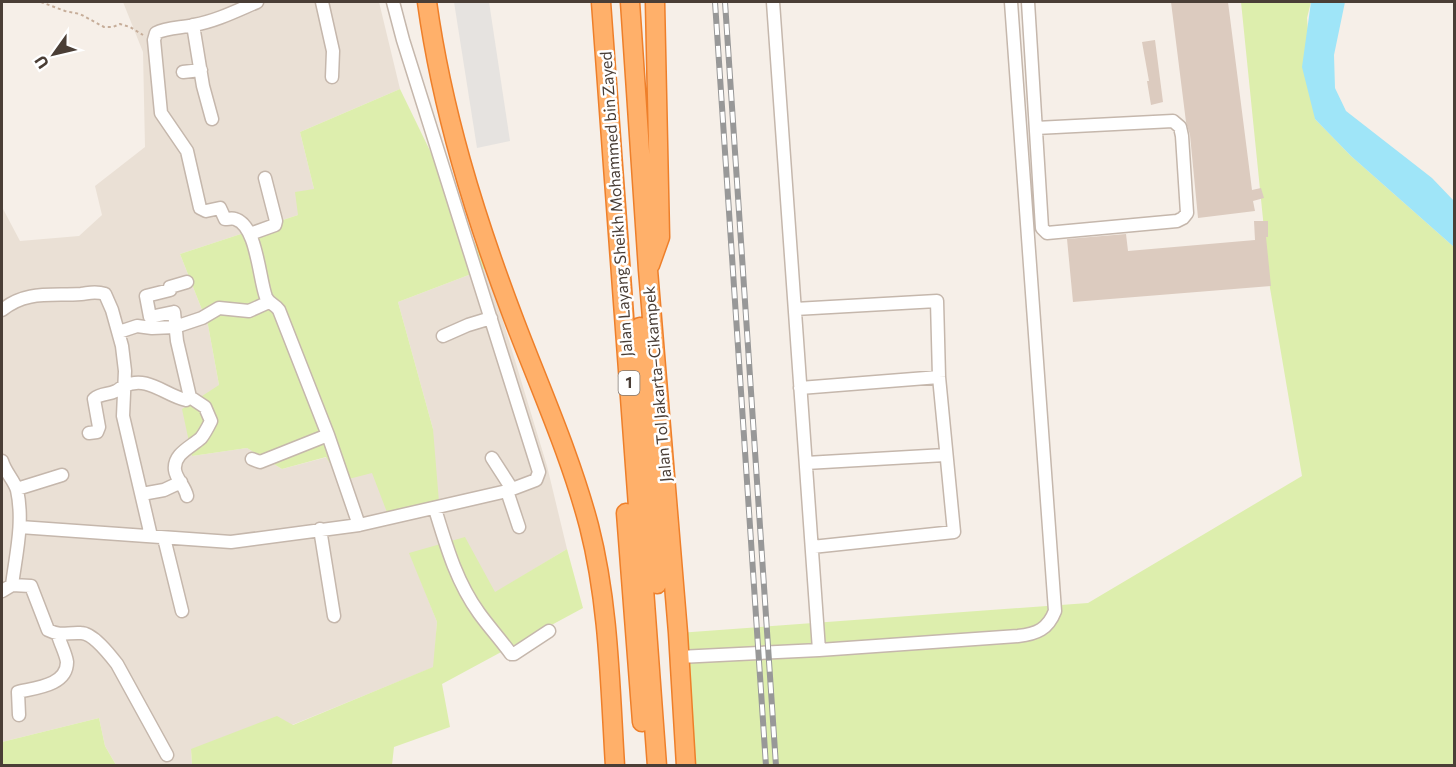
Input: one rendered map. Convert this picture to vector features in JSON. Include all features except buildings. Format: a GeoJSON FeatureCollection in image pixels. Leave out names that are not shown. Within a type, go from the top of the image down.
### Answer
{"type":"FeatureCollection","features":[{"type":"Feature","properties":{"kind":"highway"},"geometry":{"type":"LineString","coordinates":[[427,2],[440,79],[458,152],[512,314],[575,477],[590,528],[600,580],[608,647],[615,765]]}},
{"type":"Feature","properties":{"kind":"highway","name":"1"},"geometry":{"type":"LineString","coordinates":[[593,2],[633,614],[649,764]]}},
{"type":"Feature","properties":{"kind":"highway","name":"Jalan Layang Sheikh Mohammed bin Zayed"},"geometry":{"type":"LineString","coordinates":[[601,2],[649,764]]}},
{"type":"Feature","properties":{"kind":"highway","name":"Jalan Layang Sheikh Mohammed bin Zayed"},"geometry":{"type":"LineString","coordinates":[[619,2],[668,765]]}},
{"type":"Feature","properties":{"kind":"highway","name":"Jalan Tol Jakarta–Cikampek"},"geometry":{"type":"LineString","coordinates":[[630,2],[685,757]]}},
{"type":"Feature","properties":{"kind":"highway"},"geometry":{"type":"LineString","coordinates":[[648,270],[660,237],[655,2]]}},
{"type":"Feature","properties":{"kind":"street"},"geometry":{"type":"LineString","coordinates":[[256,2],[222,17],[162,30],[154,35],[161,113],[187,151],[200,208],[206,211],[220,208],[225,219],[240,222],[250,234],[269,302],[279,310],[328,435],[359,525]]}},
{"type":"Feature","properties":{"kind":"street"},"geometry":{"type":"LineString","coordinates":[[322,2],[333,51],[332,77]]}},
{"type":"Feature","properties":{"kind":"street"},"geometry":{"type":"LineString","coordinates":[[20,527],[231,542],[359,525],[510,490],[536,480],[539,472],[393,2]]}},
{"type":"Feature","properties":{"kind":"street"},"geometry":{"type":"LineString","coordinates":[[773,2],[819,650]]}},
{"type":"Feature","properties":{"kind":"street"},"geometry":{"type":"LineString","coordinates":[[679,657],[819,650],[1031,634],[1040,631],[1048,624],[1055,611],[1011,2]]}},
{"type":"Feature","properties":{"kind":"street"},"geometry":{"type":"LineString","coordinates":[[1028,2],[1042,228],[1047,233],[1177,221],[1183,219],[1187,213],[1182,136],[1180,127],[1173,121],[1036,128]]}},
{"type":"Feature","properties":{"kind":"street"},"geometry":{"type":"LineString","coordinates":[[193,25],[203,86],[212,119]]}},
{"type":"Feature","properties":{"kind":"street"},"geometry":{"type":"LineString","coordinates":[[183,72],[201,70]]}},
{"type":"Feature","properties":{"kind":"street"},"geometry":{"type":"LineString","coordinates":[[250,234],[275,225],[276,221],[265,178]]}},
{"type":"Feature","properties":{"kind":"street"},"geometry":{"type":"LineString","coordinates":[[186,282],[170,287],[170,290],[146,296],[150,317],[174,312],[190,397],[205,407],[211,421],[202,437],[186,449],[175,462],[175,472],[187,496]]}},
{"type":"Feature","properties":{"kind":"street"},"geometry":{"type":"LineString","coordinates":[[2,310],[15,300],[49,293],[81,294],[95,291],[105,294],[119,332],[125,371],[123,416],[151,536]]}},
{"type":"Feature","properties":{"kind":"street"},"geometry":{"type":"LineString","coordinates":[[795,309],[937,301],[939,377],[954,532],[812,547]]}},
{"type":"Feature","properties":{"kind":"street"},"geometry":{"type":"LineString","coordinates":[[119,332],[137,327],[175,327],[202,318],[219,308],[249,311],[269,302]]}},
{"type":"Feature","properties":{"kind":"street"},"geometry":{"type":"LineString","coordinates":[[443,336],[491,318]]}},
{"type":"Feature","properties":{"kind":"street"},"geometry":{"type":"LineString","coordinates":[[800,388],[939,377]]}},
{"type":"Feature","properties":{"kind":"street"},"geometry":{"type":"LineString","coordinates":[[89,434],[97,432],[99,427],[94,399],[100,394],[114,392],[124,385],[150,384],[161,388],[171,396],[186,400],[190,397]]}},
{"type":"Feature","properties":{"kind":"street"},"geometry":{"type":"LineString","coordinates":[[252,459],[260,462],[328,435]]}},
{"type":"Feature","properties":{"kind":"street"},"geometry":{"type":"LineString","coordinates":[[806,463],[945,455]]}},
{"type":"Feature","properties":{"kind":"street"},"geometry":{"type":"LineString","coordinates":[[492,458],[510,490],[519,527]]}},
{"type":"Feature","properties":{"kind":"street"},"geometry":{"type":"LineString","coordinates":[[2,461],[3,468],[16,489],[20,527],[7,588],[31,586],[48,630],[58,635],[83,632],[107,652],[117,664],[167,755]]}},
{"type":"Feature","properties":{"kind":"street"},"geometry":{"type":"LineString","coordinates":[[16,489],[62,475]]}},
{"type":"Feature","properties":{"kind":"street"},"geometry":{"type":"LineString","coordinates":[[142,494],[164,490],[181,482]]}},
{"type":"Feature","properties":{"kind":"street"},"geometry":{"type":"LineString","coordinates":[[435,509],[455,572],[479,612],[511,654],[549,631]]}},
{"type":"Feature","properties":{"kind":"street"},"geometry":{"type":"LineString","coordinates":[[320,529],[334,616]]}},
{"type":"Feature","properties":{"kind":"street"},"geometry":{"type":"LineString","coordinates":[[164,538],[182,611]]}},
{"type":"Feature","properties":{"kind":"street"},"geometry":{"type":"LineString","coordinates":[[19,715],[18,692],[56,682],[64,673],[67,663],[58,635]]}},
{"type":"Feature","properties":{"kind":"path"},"geometry":{"type":"LineString","coordinates":[[41,2],[64,11],[80,14],[104,27],[120,24],[130,27],[141,35],[154,35]]}},
{"type":"Feature","properties":{"kind":"shaded area"},"geometry":{"type":"Polygon","coordinates":[[[123,2],[379,2],[400,89],[300,132],[314,189],[298,215],[180,254],[208,325],[219,385],[192,456],[247,448],[282,469],[433,429],[398,302],[487,268],[547,466],[567,549],[495,593],[410,553],[437,622],[434,667],[292,725],[191,750],[192,765],[116,765],[105,746],[99,718],[2,742],[2,207],[20,241],[79,236],[102,215],[95,186],[145,147],[143,52],[123,2]]]}},
{"type":"Feature","properties":{"kind":"shaded area"},"geometry":{"type":"Polygon","coordinates":[[[454,2],[489,2],[510,141],[477,148],[454,2]]]}},
{"type":"Feature","properties":{"kind":"green space"},"geometry":{"type":"Polygon","coordinates":[[[1241,2],[1311,2],[1307,18],[1315,119],[1351,156],[1454,247],[1454,765],[686,765],[678,633],[1088,603],[1302,476],[1270,288],[1241,2]]]}},
{"type":"Feature","properties":{"kind":"green space"},"geometry":{"type":"Polygon","coordinates":[[[400,89],[487,268],[398,302],[433,429],[439,502],[388,515],[372,473],[341,481],[326,457],[282,469],[247,448],[192,456],[182,409],[219,385],[208,325],[180,254],[298,215],[295,192],[314,189],[300,132],[400,89]]]}},
{"type":"Feature","properties":{"kind":"green space"},"geometry":{"type":"Polygon","coordinates":[[[465,537],[495,592],[567,549],[583,608],[442,684],[450,727],[394,747],[392,765],[192,765],[191,749],[277,716],[293,725],[433,667],[437,622],[409,553],[465,537]]]}},
{"type":"Feature","properties":{"kind":"green space"},"geometry":{"type":"Polygon","coordinates":[[[99,718],[105,746],[116,765],[2,765],[2,742],[99,718]]]}},
{"type":"Feature","properties":{"kind":"water"},"geometry":{"type":"Polygon","coordinates":[[[1311,2],[1345,2],[1334,55],[1335,88],[1346,111],[1432,178],[1454,201],[1454,247],[1351,156],[1315,119],[1302,67],[1311,2]]]}},
{"type":"Feature","properties":{"kind":"railway"},"geometry":{"type":"LineString","coordinates":[[715,2],[766,766]]}},
{"type":"Feature","properties":{"kind":"railway"},"geometry":{"type":"LineString","coordinates":[[725,2],[776,766]]}}]}
